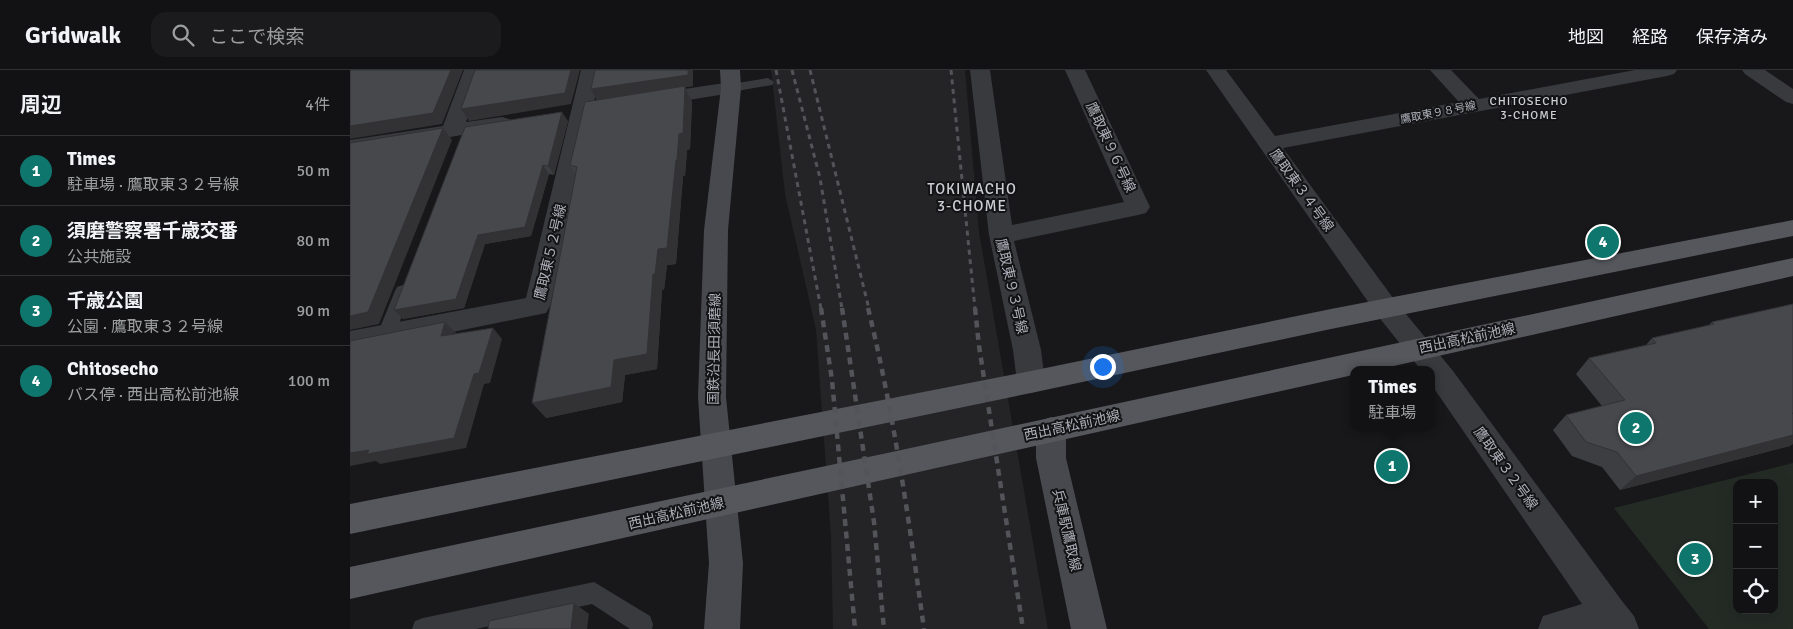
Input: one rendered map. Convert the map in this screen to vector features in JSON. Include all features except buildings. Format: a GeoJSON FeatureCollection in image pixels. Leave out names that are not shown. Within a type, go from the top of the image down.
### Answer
{"type":"FeatureCollection","features":[{"type":"Feature","properties":{"kind":"main road"},"geometry":{"type":"LineString","coordinates":[[350,518],[1793,228]]}},
{"type":"Feature","properties":{"kind":"main road","name":"西出高松前池線"},"geometry":{"type":"LineString","coordinates":[[350,583],[1793,266]]}},
{"type":"Feature","properties":{"kind":"street"},"geometry":{"type":"LineString","coordinates":[[459,134],[474,70]]}},
{"type":"Feature","properties":{"kind":"street","name":"鷹取東５２号線"},"geometry":{"type":"LineString","coordinates":[[350,342],[537,306],[584,110],[591,70]]}},
{"type":"Feature","properties":{"kind":"street","name":"鷹取東９３号線"},"geometry":{"type":"LineString","coordinates":[[980,70],[1000,235],[1027,350],[1030,382]]}},
{"type":"Feature","properties":{"kind":"street","name":"鷹取東９６号線"},"geometry":{"type":"LineString","coordinates":[[1000,235],[1138,207],[1076,70]]}},
{"type":"Feature","properties":{"kind":"street","name":"鷹取東３４号線"},"geometry":{"type":"LineString","coordinates":[[1216,70],[1387,309]]}},
{"type":"Feature","properties":{"kind":"street"},"geometry":{"type":"LineString","coordinates":[[1440,70],[1473,105]]}},
{"type":"Feature","properties":{"kind":"street","name":"鷹取東９８号線"},"geometry":{"type":"LineString","coordinates":[[1269,144],[1667,70]]}},
{"type":"Feature","properties":{"kind":"street"},"geometry":{"type":"LineString","coordinates":[[1752,70],[1793,98]]}},
{"type":"Feature","properties":{"kind":"street"},"geometry":{"type":"LineString","coordinates":[[631,103],[730,79]]}},
{"type":"Feature","properties":{"kind":"street","name":"国鉄沿長田須磨線"},"geometry":{"type":"LineString","coordinates":[[722,629],[726,563],[712,398],[716,230],[730,79]]}},
{"type":"Feature","properties":{"kind":"street"},"geometry":{"type":"LineString","coordinates":[[350,147],[459,134],[520,120]]}},
{"type":"Feature","properties":{"kind":"street","name":"鷹取東３２号線"},"geometry":{"type":"LineString","coordinates":[[1387,309],[1433,366]]}},
{"type":"Feature","properties":{"kind":"street","name":"鷹取東３２号線"},"geometry":{"type":"LineString","coordinates":[[1435,369],[1616,621]]}},
{"type":"Feature","properties":{"kind":"street","name":"兵庫駅鷹取線"},"geometry":{"type":"LineString","coordinates":[[1051,430],[1051,458],[1089,629]]}},
{"type":"Feature","properties":{"kind":"street"},"geometry":{"type":"LineString","coordinates":[[1556,629],[1616,621]]}},
{"type":"Feature","properties":{"kind":"lane"},"geometry":{"type":"LineString","coordinates":[[730,79],[768,82]]}},
{"type":"Feature","properties":{"kind":"lane"},"geometry":{"type":"LineString","coordinates":[[386,335],[407,280]]}},
{"type":"Feature","properties":{"kind":"lane"},"geometry":{"type":"LineString","coordinates":[[423,629],[594,592],[642,624],[641,629]]}},
{"type":"Feature","properties":{"kind":"shaded area"},"geometry":{"type":"Polygon","coordinates":[[[771,70],[965,70],[979,232],[1048,629],[833,629],[831,536],[816,330],[785,194],[771,70]]]}},
{"type":"Feature","properties":{"kind":"shaded area"},"geometry":{"type":"Polygon","coordinates":[[[1793,463],[1793,629],[1709,629],[1614,508],[1793,463]]]}},
{"type":"Feature","properties":{"kind":"railway"},"geometry":{"type":"LineString","coordinates":[[776,70],[821,309]]}},
{"type":"Feature","properties":{"kind":"railway"},"geometry":{"type":"LineString","coordinates":[[792,70],[820,178],[842,309]]}},
{"type":"Feature","properties":{"kind":"railway"},"geometry":{"type":"LineString","coordinates":[[810,70],[869,309]]}},
{"type":"Feature","properties":{"kind":"railway"},"geometry":{"type":"LineString","coordinates":[[951,70],[975,309]]}},
{"type":"Feature","properties":{"kind":"railway"},"geometry":{"type":"LineString","coordinates":[[821,308],[832,380],[855,629]]}},
{"type":"Feature","properties":{"kind":"railway"},"geometry":{"type":"LineString","coordinates":[[842,308],[874,522],[884,629]]}},
{"type":"Feature","properties":{"kind":"railway"},"geometry":{"type":"LineString","coordinates":[[868,308],[886,388],[907,508],[924,629]]}},
{"type":"Feature","properties":{"kind":"railway"},"geometry":{"type":"LineString","coordinates":[[975,308],[979,346],[1023,629]]}},
{"type":"Feature","properties":{"kind":"place","name":"Chitosecho"},"geometry":{"type":"Point","coordinates":[1603,242]}},
{"type":"Feature","properties":{"kind":"place","name":"須磨警察署千歳交番"},"geometry":{"type":"Point","coordinates":[1636,428]}},
{"type":"Feature","properties":{"kind":"place","name":"Times"},"geometry":{"type":"Point","coordinates":[1392,466]}},
{"type":"Feature","properties":{"kind":"place","name":"千歳公園"},"geometry":{"type":"Point","coordinates":[1695,559]}},
{"type":"Feature","properties":{"kind":"district","name":"CHITOSECHO 3-CHOME"},"geometry":{"type":"Point","coordinates":[1529,108]}},
{"type":"Feature","properties":{"kind":"district","name":"TOKIWACHO 3-CHOME"},"geometry":{"type":"Point","coordinates":[972,198]}}]}
